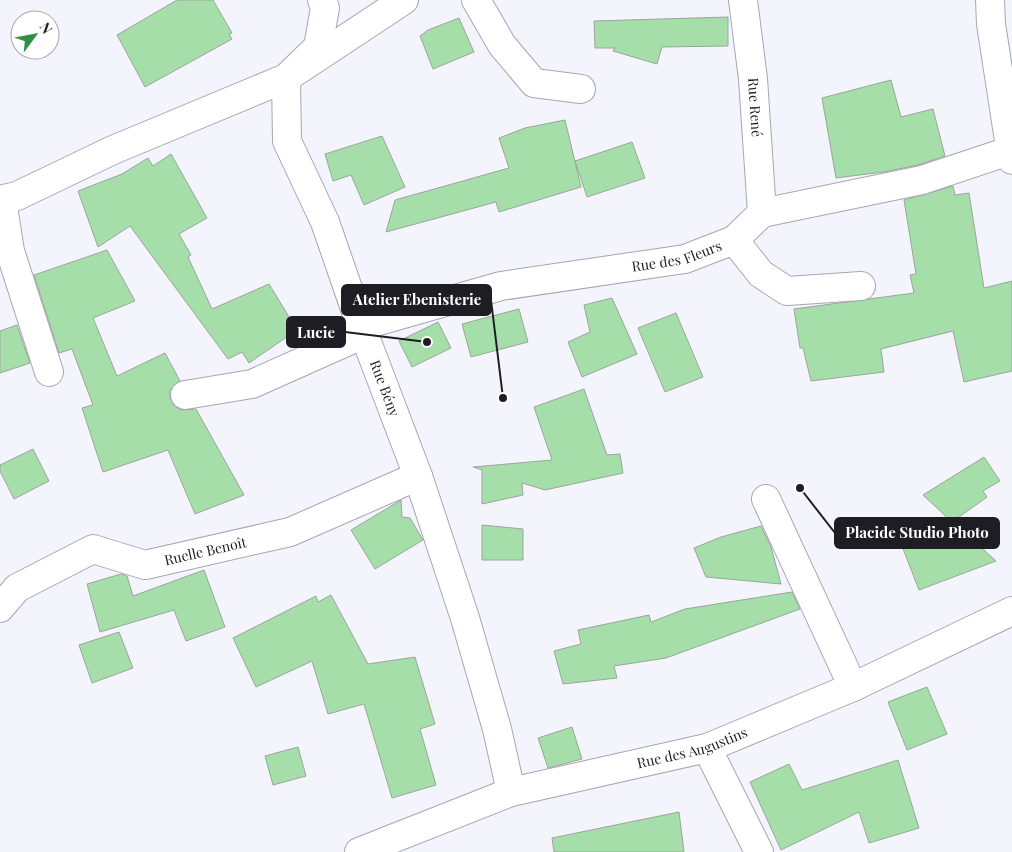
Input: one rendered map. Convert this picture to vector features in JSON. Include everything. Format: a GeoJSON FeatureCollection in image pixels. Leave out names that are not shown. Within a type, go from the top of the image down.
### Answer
{"type":"FeatureCollection","features":[{"type":"Feature","properties":{"kind":"street"},"geometry":{"type":"LineString","coordinates":[[286,78],[318,47],[325,8],[322,0]]}},
{"type":"Feature","properties":{"kind":"street"},"geometry":{"type":"LineString","coordinates":[[49,372],[10,251],[1,200],[17,196],[113,150],[286,78],[404,0]]}},
{"type":"Feature","properties":{"kind":"street"},"geometry":{"type":"LineString","coordinates":[[476,0],[502,45],[534,83],[581,89]]}},
{"type":"Feature","properties":{"kind":"street","name":"Rue René"},"geometry":{"type":"LineString","coordinates":[[743,0],[753,79],[762,214]]}},
{"type":"Feature","properties":{"kind":"street"},"geometry":{"type":"LineString","coordinates":[[762,214],[922,180],[1011,155],[991,24],[990,0]]}},
{"type":"Feature","properties":{"kind":"street","name":"Rue Bény"},"geometry":{"type":"LineString","coordinates":[[286,78],[286,141],[325,222],[362,330],[418,476],[467,627],[497,729],[511,792]]}},
{"type":"Feature","properties":{"kind":"street","name":"Rue des Fleurs"},"geometry":{"type":"LineString","coordinates":[[185,395],[252,384],[362,330],[501,286],[685,259],[734,240],[762,214]]}},
{"type":"Feature","properties":{"kind":"street"},"geometry":{"type":"LineString","coordinates":[[734,240],[761,274],[787,291],[861,286]]}},
{"type":"Feature","properties":{"kind":"street","name":"Ruelle Benoît"},"geometry":{"type":"LineString","coordinates":[[0,608],[17,588],[93,549],[145,565],[290,532],[418,476]]}},
{"type":"Feature","properties":{"kind":"street"},"geometry":{"type":"LineString","coordinates":[[766,499],[853,687]]}},
{"type":"Feature","properties":{"kind":"street","name":"Rue des Augustins"},"geometry":{"type":"LineString","coordinates":[[359,852],[511,792],[707,748],[853,687],[1012,611]]}},
{"type":"Feature","properties":{"kind":"street"},"geometry":{"type":"LineString","coordinates":[[707,748],[759,852]]}},
{"type":"Feature","properties":{"kind":"building"},"geometry":{"type":"Polygon","coordinates":[[[177,0],[213,0],[232,33],[229,34],[232,39],[145,87],[117,35],[177,0]]]}},
{"type":"Feature","properties":{"kind":"building"},"geometry":{"type":"Polygon","coordinates":[[[728,17],[728,46],[662,47],[657,64],[613,51],[615,48],[595,48],[594,21],[728,17]]]}},
{"type":"Feature","properties":{"kind":"building"},"geometry":{"type":"Polygon","coordinates":[[[459,18],[474,52],[433,69],[420,36],[428,30],[459,18]]]}},
{"type":"Feature","properties":{"kind":"building"},"geometry":{"type":"Polygon","coordinates":[[[891,80],[901,117],[933,109],[945,156],[918,165],[836,178],[822,98],[891,80]]]}},
{"type":"Feature","properties":{"kind":"building"},"geometry":{"type":"Polygon","coordinates":[[[565,120],[581,187],[499,212],[496,202],[386,232],[395,200],[509,168],[499,138],[525,128],[565,120]]]}},
{"type":"Feature","properties":{"kind":"building"},"geometry":{"type":"Polygon","coordinates":[[[382,136],[405,187],[364,205],[351,175],[333,181],[325,154],[382,136]]]}},
{"type":"Feature","properties":{"kind":"building"},"geometry":{"type":"Polygon","coordinates":[[[632,142],[645,178],[587,197],[575,161],[632,142]]]}},
{"type":"Feature","properties":{"kind":"building"},"geometry":{"type":"Polygon","coordinates":[[[171,154],[207,218],[179,234],[191,255],[188,257],[212,309],[269,284],[297,330],[249,363],[242,352],[228,359],[130,226],[98,247],[78,191],[122,174],[148,158],[153,166],[171,154]]]}},
{"type":"Feature","properties":{"kind":"building"},"geometry":{"type":"Polygon","coordinates":[[[953,186],[955,195],[969,193],[984,288],[1012,281],[1012,371],[964,382],[953,331],[881,349],[884,372],[811,381],[803,348],[800,348],[794,309],[914,293],[910,275],[916,274],[904,200],[953,186]]]}},
{"type":"Feature","properties":{"kind":"building"},"geometry":{"type":"Polygon","coordinates":[[[107,250],[135,301],[93,318],[117,376],[165,353],[180,381],[170,390],[173,404],[180,410],[196,409],[244,495],[195,514],[168,450],[103,472],[82,408],[93,405],[72,349],[59,353],[34,275],[107,250]]]}},
{"type":"Feature","properties":{"kind":"building"},"geometry":{"type":"Polygon","coordinates":[[[612,298],[637,354],[582,377],[568,342],[590,332],[584,305],[612,298]]]}},
{"type":"Feature","properties":{"kind":"building"},"geometry":{"type":"Polygon","coordinates":[[[519,309],[528,342],[471,357],[462,324],[519,309]]]}},
{"type":"Feature","properties":{"kind":"building"},"geometry":{"type":"Polygon","coordinates":[[[676,313],[703,377],[665,392],[638,328],[676,313]]]}},
{"type":"Feature","properties":{"kind":"building"},"geometry":{"type":"Polygon","coordinates":[[[438,322],[451,348],[412,367],[399,341],[438,322]]]}},
{"type":"Feature","properties":{"kind":"building"},"geometry":{"type":"Polygon","coordinates":[[[17,325],[30,363],[0,373],[0,331],[17,325]]]}},
{"type":"Feature","properties":{"kind":"building"},"geometry":{"type":"Polygon","coordinates":[[[584,389],[607,455],[620,454],[623,473],[545,490],[522,483],[523,495],[482,504],[482,470],[473,467],[552,460],[534,407],[584,389]]]}},
{"type":"Feature","properties":{"kind":"building"},"geometry":{"type":"Polygon","coordinates":[[[33,449],[49,481],[14,499],[0,471],[0,465],[33,449]]]}},
{"type":"Feature","properties":{"kind":"building"},"geometry":{"type":"Polygon","coordinates":[[[984,457],[1000,481],[983,491],[987,497],[952,522],[923,495],[984,457]]]}},
{"type":"Feature","properties":{"kind":"building"},"geometry":{"type":"Polygon","coordinates":[[[401,500],[402,517],[410,518],[423,540],[375,569],[351,530],[401,500]]]}},
{"type":"Feature","properties":{"kind":"building"},"geometry":{"type":"Polygon","coordinates":[[[482,525],[523,529],[523,560],[482,560],[482,525]]]}},
{"type":"Feature","properties":{"kind":"building"},"geometry":{"type":"Polygon","coordinates":[[[761,526],[771,547],[781,584],[706,577],[694,548],[721,537],[761,526]]]}},
{"type":"Feature","properties":{"kind":"building"},"geometry":{"type":"Polygon","coordinates":[[[958,526],[996,561],[919,590],[902,546],[958,526]]]}},
{"type":"Feature","properties":{"kind":"building"},"geometry":{"type":"Polygon","coordinates":[[[204,570],[225,627],[186,641],[174,610],[100,632],[87,584],[121,574],[127,576],[133,596],[204,570]]]}},
{"type":"Feature","properties":{"kind":"building"},"geometry":{"type":"Polygon","coordinates":[[[792,592],[800,609],[666,658],[614,666],[617,678],[563,684],[554,651],[581,644],[578,630],[649,615],[651,622],[685,609],[792,592]]]}},
{"type":"Feature","properties":{"kind":"building"},"geometry":{"type":"Polygon","coordinates":[[[331,595],[368,664],[415,657],[435,724],[420,729],[436,785],[392,798],[364,704],[328,714],[312,661],[256,687],[233,638],[316,596],[318,602],[331,595]]]}},
{"type":"Feature","properties":{"kind":"building"},"geometry":{"type":"Polygon","coordinates":[[[119,632],[133,668],[92,683],[79,645],[119,632]]]}},
{"type":"Feature","properties":{"kind":"building"},"geometry":{"type":"Polygon","coordinates":[[[927,687],[947,734],[907,750],[888,702],[927,687]]]}},
{"type":"Feature","properties":{"kind":"building"},"geometry":{"type":"Polygon","coordinates":[[[572,727],[582,759],[548,768],[538,738],[572,727]]]}},
{"type":"Feature","properties":{"kind":"building"},"geometry":{"type":"Polygon","coordinates":[[[298,747],[306,776],[273,785],[265,756],[298,747]]]}},
{"type":"Feature","properties":{"kind":"building"},"geometry":{"type":"Polygon","coordinates":[[[898,760],[919,828],[869,843],[859,812],[781,850],[750,782],[789,764],[802,790],[898,760]]]}},
{"type":"Feature","properties":{"kind":"building"},"geometry":{"type":"Polygon","coordinates":[[[679,812],[684,852],[554,852],[552,838],[679,812]]]}},
{"type":"Feature","properties":{"kind":"place","name":"Lucie"},"geometry":{"type":"Point","coordinates":[427,342]}},
{"type":"Feature","properties":{"kind":"place","name":"Atelier Ebenisterie"},"geometry":{"type":"Point","coordinates":[503,398]}},
{"type":"Feature","properties":{"kind":"place","name":"Placide Studio Photo"},"geometry":{"type":"Point","coordinates":[800,488]}}]}
